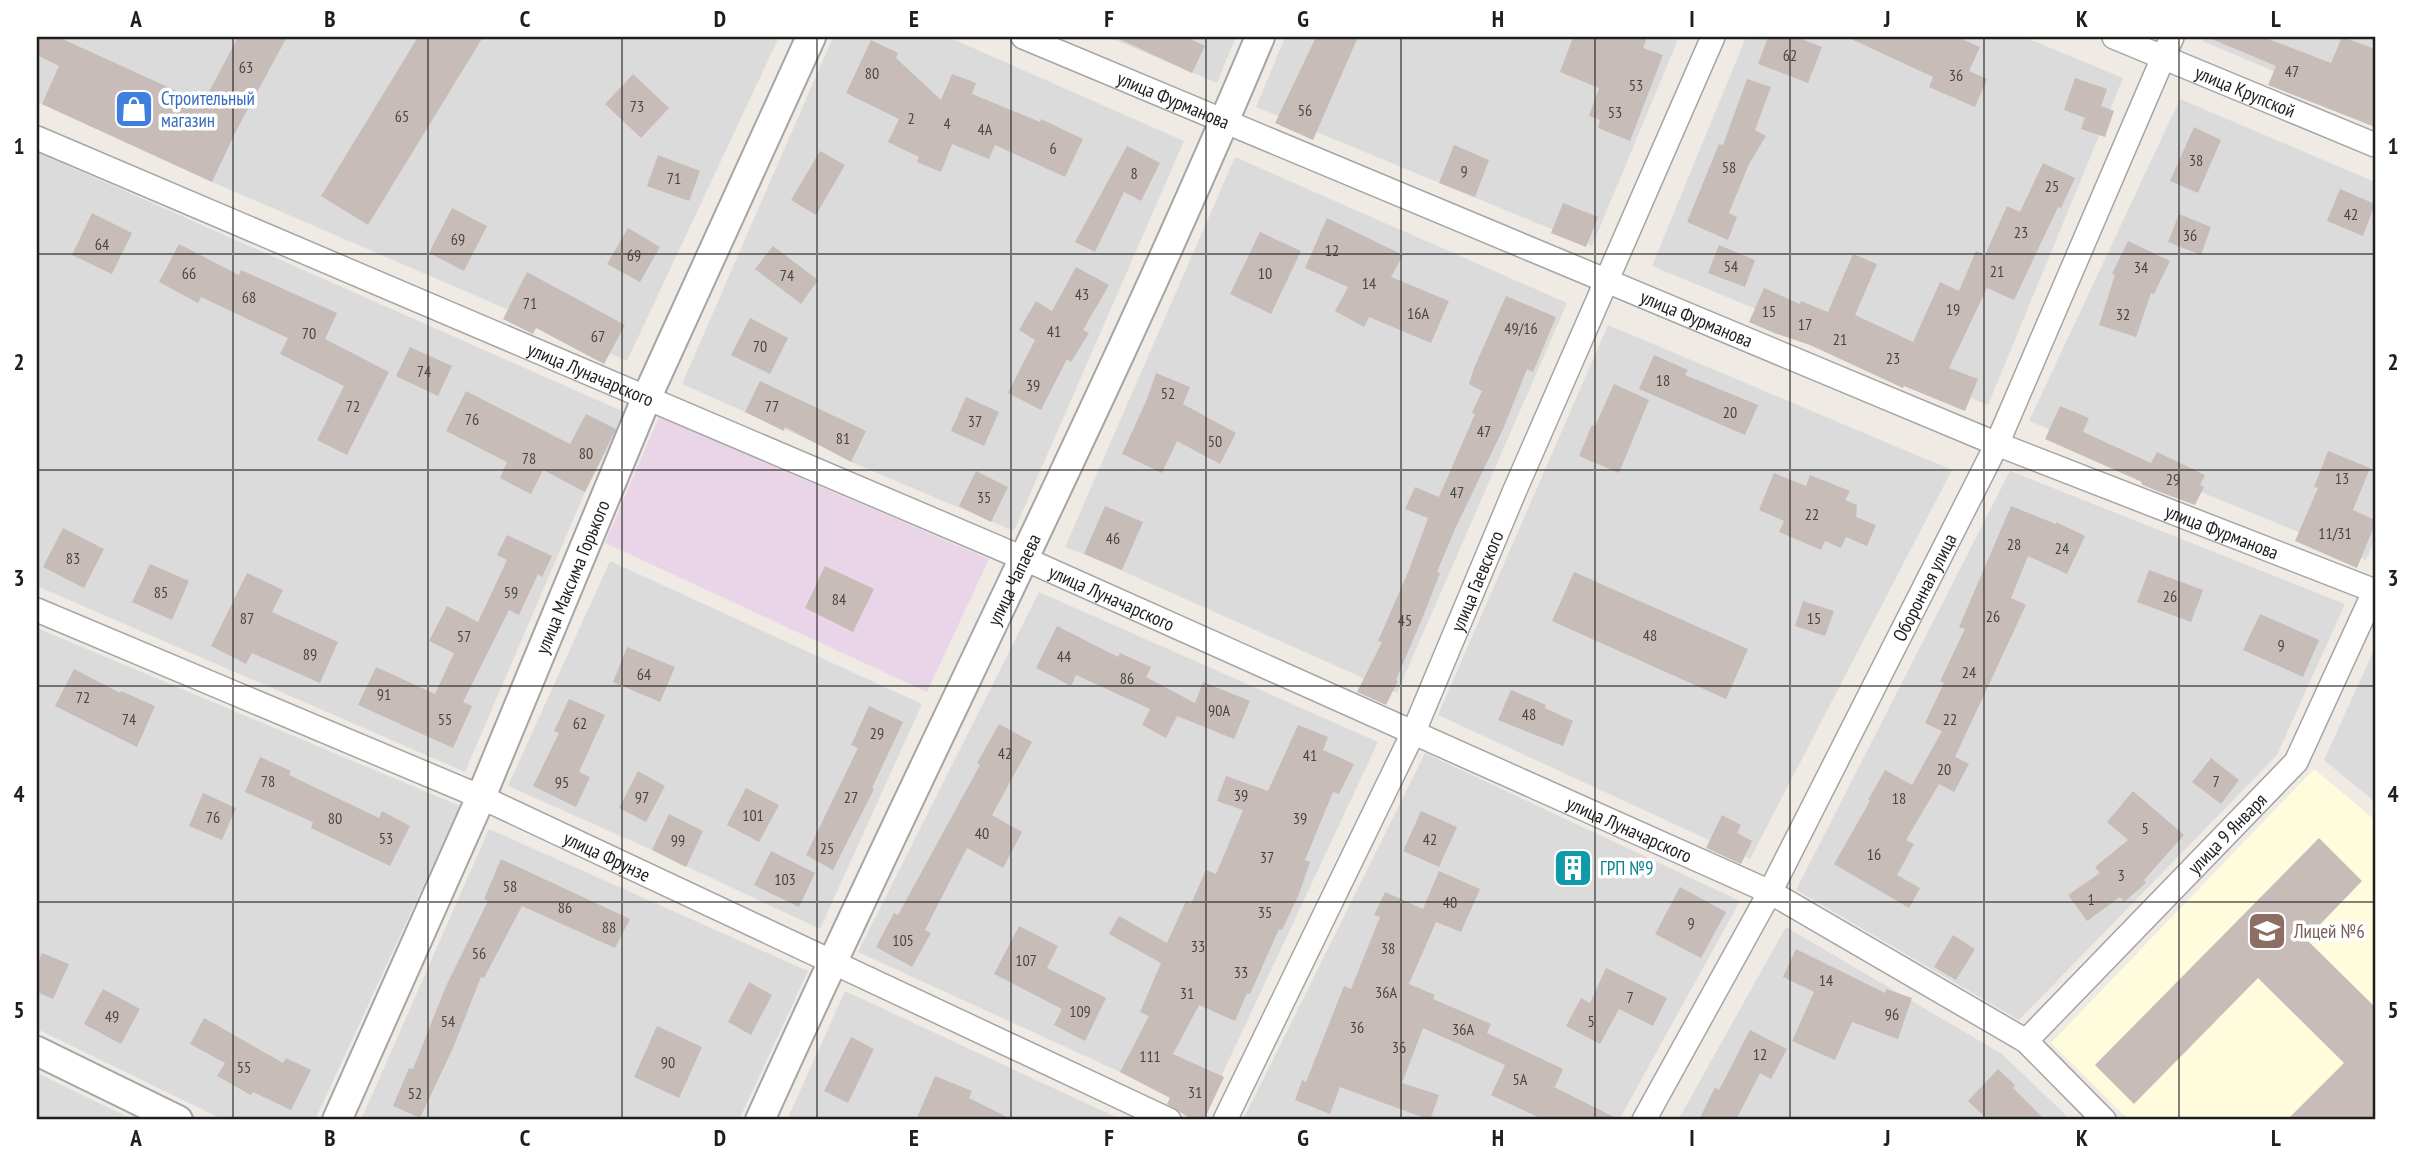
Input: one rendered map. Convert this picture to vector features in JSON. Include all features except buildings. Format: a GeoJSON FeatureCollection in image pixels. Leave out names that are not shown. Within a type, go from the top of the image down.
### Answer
{"type":"FeatureCollection","features":[{"type":"Feature","properties":{"kind":"street","name":"улица Максима Горького"},"geometry":{"type":"LineString","coordinates":[[337,1120],[481,797],[646,399],[811,37]]}},
{"type":"Feature","properties":{"kind":"street","name":"улица Фурманова"},"geometry":{"type":"LineString","coordinates":[[1023,37],[1997,444],[2375,590]]}},
{"type":"Feature","properties":{"kind":"street","name":"улица Чапаева"},"geometry":{"type":"LineString","coordinates":[[760,1120],[832,961],[1025,559],[1260,37]]}},
{"type":"Feature","properties":{"kind":"street","name":"улица Гаевского"},"geometry":{"type":"LineString","coordinates":[[1225,1120],[1414,732],[1515,490],[1713,37]]}},
{"type":"Feature","properties":{"kind":"street","name":"улица Крупской"},"geometry":{"type":"LineString","coordinates":[[2114,37],[2168,47],[2375,145]]}},
{"type":"Feature","properties":{"kind":"street","name":"Оборонная улица"},"geometry":{"type":"LineString","coordinates":[[1644,1120],[1770,892],[1997,444],[2168,47]]}},
{"type":"Feature","properties":{"kind":"street","name":"улица Луначарского"},"geometry":{"type":"LineString","coordinates":[[37,138],[1025,559],[1770,892],[2026,1041],[2104,1120]]}},
{"type":"Feature","properties":{"kind":"street","name":"улица 9 Января"},"geometry":{"type":"LineString","coordinates":[[2026,1041],[2296,762],[2375,590]]}},
{"type":"Feature","properties":{"kind":"street","name":"улица Фрунзе"},"geometry":{"type":"LineString","coordinates":[[37,610],[481,797],[1169,1120]]}},
{"type":"Feature","properties":{"kind":"street"},"geometry":{"type":"LineString","coordinates":[[37,1051],[178,1120]]}},
{"type":"Feature","properties":{"kind":"shaded area"},"geometry":{"type":"Polygon","coordinates":[[[37,37],[779,37],[627,361],[212,182],[37,102],[37,37]]]}},
{"type":"Feature","properties":{"kind":"shaded area"},"geometry":{"type":"Polygon","coordinates":[[[833,37],[948,37],[1184,141],[1014,531],[851,462],[820,445],[682,384],[833,37]]]}},
{"type":"Feature","properties":{"kind":"shaded area"},"geometry":{"type":"Polygon","coordinates":[[[1108,37],[1236,37],[1217,83],[1108,37]]]}},
{"type":"Feature","properties":{"kind":"shaded area"},"geometry":{"type":"Polygon","coordinates":[[[1285,37],[1679,37],[1592,246],[1256,107],[1285,37]]]}},
{"type":"Feature","properties":{"kind":"shaded area"},"geometry":{"type":"Polygon","coordinates":[[[1746,37],[2024,37],[2123,78],[1988,405],[1652,266],[1746,37]]]}},
{"type":"Feature","properties":{"kind":"shaded area"},"geometry":{"type":"Polygon","coordinates":[[[2204,37],[2375,37],[2375,114],[2202,41],[2204,37]]]}},
{"type":"Feature","properties":{"kind":"shaded area"},"geometry":{"type":"Polygon","coordinates":[[[2180,99],[2375,182],[2375,539],[2366,560],[2029,421],[2180,99]]]}},
{"type":"Feature","properties":{"kind":"shaded area"},"geometry":{"type":"Polygon","coordinates":[[[37,152],[622,411],[618,430],[585,492],[465,772],[37,586],[37,152]]]}},
{"type":"Feature","properties":{"kind":"shaded area"},"geometry":{"type":"Polygon","coordinates":[[[1235,157],[1567,303],[1397,693],[1065,547],[1235,157]]]}},
{"type":"Feature","properties":{"kind":"shaded area"},"geometry":{"type":"Polygon","coordinates":[[[1608,325],[1952,470],[1750,859],[1438,715],[1608,325]]]}},
{"type":"Feature","properties":{"kind":"shaded area"},"geometry":{"type":"Polygon","coordinates":[[[659,417],[989,559],[927,692],[605,543],[659,417]]]}},
{"type":"Feature","properties":{"kind":"shaded area"},"geometry":{"type":"Polygon","coordinates":[[[2010,471],[2345,604],[2277,755],[2019,1020],[1796,890],[2010,471]]]}},
{"type":"Feature","properties":{"kind":"shaded area"},"geometry":{"type":"Polygon","coordinates":[[[610,561],[922,704],[820,929],[508,786],[610,561]]]}},
{"type":"Feature","properties":{"kind":"shaded area"},"geometry":{"type":"Polygon","coordinates":[[[1039,592],[1378,742],[1204,1113],[858,952],[1039,592]]]}},
{"type":"Feature","properties":{"kind":"shaded area"},"geometry":{"type":"Polygon","coordinates":[[[37,628],[460,806],[315,1120],[224,1120],[37,1029],[37,628]]]}},
{"type":"Feature","properties":{"kind":"shaded area"},"geometry":{"type":"Polygon","coordinates":[[[2375,648],[2375,802],[2324,760],[2375,648]]]}},
{"type":"Feature","properties":{"kind":"shaded area"},"geometry":{"type":"Polygon","coordinates":[[[1425,753],[1740,901],[1619,1120],[1243,1120],[1425,753]]]}},
{"type":"Feature","properties":{"kind":"shaded area","name":"Лицей №6"},"geometry":{"type":"Polygon","coordinates":[[[2314,769],[2375,820],[2375,1120],[2129,1120],[2051,1043],[2314,769]]]}},
{"type":"Feature","properties":{"kind":"shaded area"},"geometry":{"type":"Polygon","coordinates":[[[489,829],[808,971],[739,1120],[361,1120],[489,829]]]}},
{"type":"Feature","properties":{"kind":"shaded area"},"geometry":{"type":"Polygon","coordinates":[[[1786,927],[2002,1054],[2071,1120],[1678,1120],[1786,927]]]}},
{"type":"Feature","properties":{"kind":"shaded area"},"geometry":{"type":"Polygon","coordinates":[[[845,991],[1122,1120],[787,1120],[845,991]]]}},
{"type":"Feature","properties":{"kind":"shaded area"},"geometry":{"type":"Polygon","coordinates":[[[37,1073],[134,1120],[37,1120],[37,1073]]]}},
{"type":"Feature","properties":{"kind":"place","name":"Строительный магазин"},"geometry":{"type":"Point","coordinates":[134,109]}},
{"type":"Feature","properties":{"kind":"place","name":"ГРП №9"},"geometry":{"type":"Point","coordinates":[1573,868]}},
{"type":"Feature","properties":{"kind":"place","name":"Лицей №6"},"geometry":{"type":"Point","coordinates":[2267,931]}}]}
